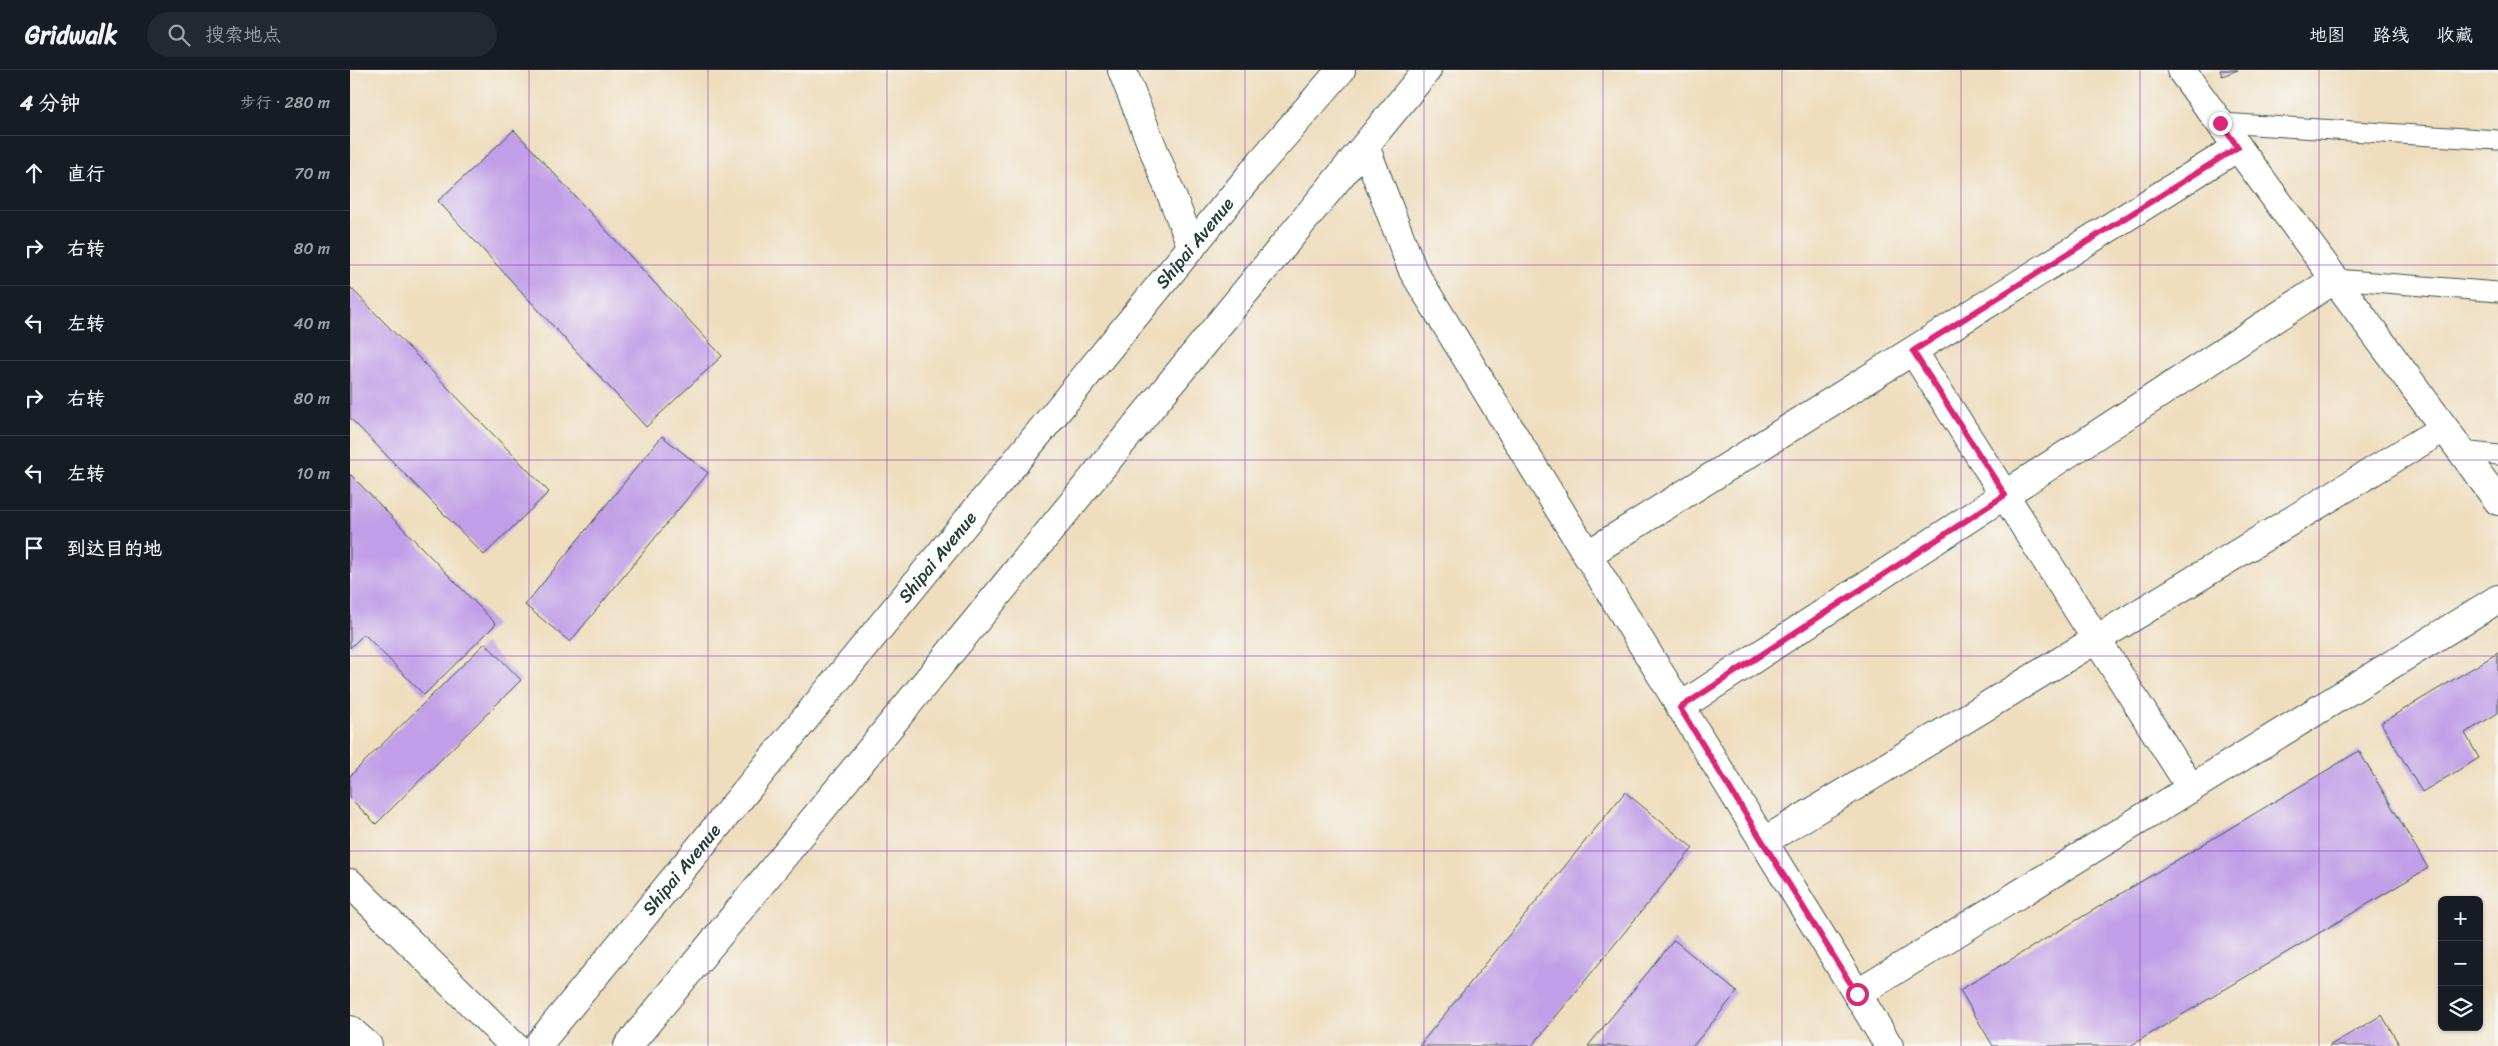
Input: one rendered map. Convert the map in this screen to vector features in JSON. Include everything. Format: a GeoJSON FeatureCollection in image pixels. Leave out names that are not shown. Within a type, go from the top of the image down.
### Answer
{"type":"FeatureCollection","features":[{"type":"Feature","properties":{"kind":"street"},"geometry":{"type":"LineString","coordinates":[[1122,70],[1192,247]]}},
{"type":"Feature","properties":{"kind":"street","name":"Shipai Avenue"},"geometry":{"type":"LineString","coordinates":[[537,1046],[1192,247],[1341,70]]}},
{"type":"Feature","properties":{"kind":"street"},"geometry":{"type":"LineString","coordinates":[[628,1046],[1427,70]]}},
{"type":"Feature","properties":{"kind":"street"},"geometry":{"type":"LineString","coordinates":[[2181,70],[2498,501]]}},
{"type":"Feature","properties":{"kind":"street"},"geometry":{"type":"LineString","coordinates":[[1365,146],[1413,271],[1889,1046]]}},
{"type":"Feature","properties":{"kind":"street"},"geometry":{"type":"LineString","coordinates":[[1587,555],[2238,147]]}},
{"type":"Feature","properties":{"kind":"street"},"geometry":{"type":"LineString","coordinates":[[1680,708],[2335,279]]}},
{"type":"Feature","properties":{"kind":"street"},"geometry":{"type":"LineString","coordinates":[[1913,351],[2191,788]]}},
{"type":"Feature","properties":{"kind":"street"},"geometry":{"type":"LineString","coordinates":[[1763,842],[2444,428]]}},
{"type":"Feature","properties":{"kind":"street"},"geometry":{"type":"LineString","coordinates":[[1857,994],[2498,599]]}},
{"type":"Feature","properties":{"kind":"street"},"geometry":{"type":"LineString","coordinates":[[350,883],[514,1046]]}},
{"type":"Feature","properties":{"kind":"street"},"geometry":{"type":"LineString","coordinates":[[350,1030],[368,1046]]}},
{"type":"Feature","properties":{"kind":"lane"},"geometry":{"type":"LineString","coordinates":[[2220,123],[2498,140]]}},
{"type":"Feature","properties":{"kind":"lane"},"geometry":{"type":"LineString","coordinates":[[2335,279],[2498,292]]}},
{"type":"Feature","properties":{"kind":"lane"},"geometry":{"type":"LineString","coordinates":[[2462,452],[2498,455]]}},
{"type":"Feature","properties":{"kind":"building"},"geometry":{"type":"Polygon","coordinates":[[[2220,70],[2238,70],[2222,76],[2220,70]]]}},
{"type":"Feature","properties":{"kind":"building"},"geometry":{"type":"Polygon","coordinates":[[[514,130],[722,356],[646,427],[438,201],[514,130]]]}},
{"type":"Feature","properties":{"kind":"building"},"geometry":{"type":"Polygon","coordinates":[[[350,287],[549,492],[484,555],[350,418],[350,287]]]}},
{"type":"Feature","properties":{"kind":"building"},"geometry":{"type":"Polygon","coordinates":[[[662,436],[708,473],[570,642],[525,605],[662,436]]]}},
{"type":"Feature","properties":{"kind":"building"},"geometry":{"type":"Polygon","coordinates":[[[350,474],[496,624],[424,695],[364,634],[350,648],[350,474]]]}},
{"type":"Feature","properties":{"kind":"building"},"geometry":{"type":"Polygon","coordinates":[[[485,643],[521,680],[376,824],[350,798],[350,776],[485,643]]]}},
{"type":"Feature","properties":{"kind":"building"},"geometry":{"type":"Polygon","coordinates":[[[2498,653],[2498,713],[2465,733],[2479,758],[2422,792],[2381,723],[2498,653]]]}},
{"type":"Feature","properties":{"kind":"building"},"geometry":{"type":"Polygon","coordinates":[[[2359,751],[2428,868],[2130,1046],[1993,1046],[1960,990],[2359,751]]]}},
{"type":"Feature","properties":{"kind":"building"},"geometry":{"type":"Polygon","coordinates":[[[1625,792],[1693,848],[1532,1046],[1419,1046],[1625,792]]]}},
{"type":"Feature","properties":{"kind":"building"},"geometry":{"type":"Polygon","coordinates":[[[1674,940],[1737,992],[1693,1046],[1588,1046],[1674,940]]]}},
{"type":"Feature","properties":{"kind":"building"},"geometry":{"type":"Polygon","coordinates":[[[2382,1015],[2400,1046],[2329,1046],[2382,1015]]]}},
{"type":"Feature","properties":{"kind":"route"},"geometry":{"type":"LineString","coordinates":[[1857,994],[1680,708],[2005,495],[1913,351],[2238,147],[2220,123]]}}]}
